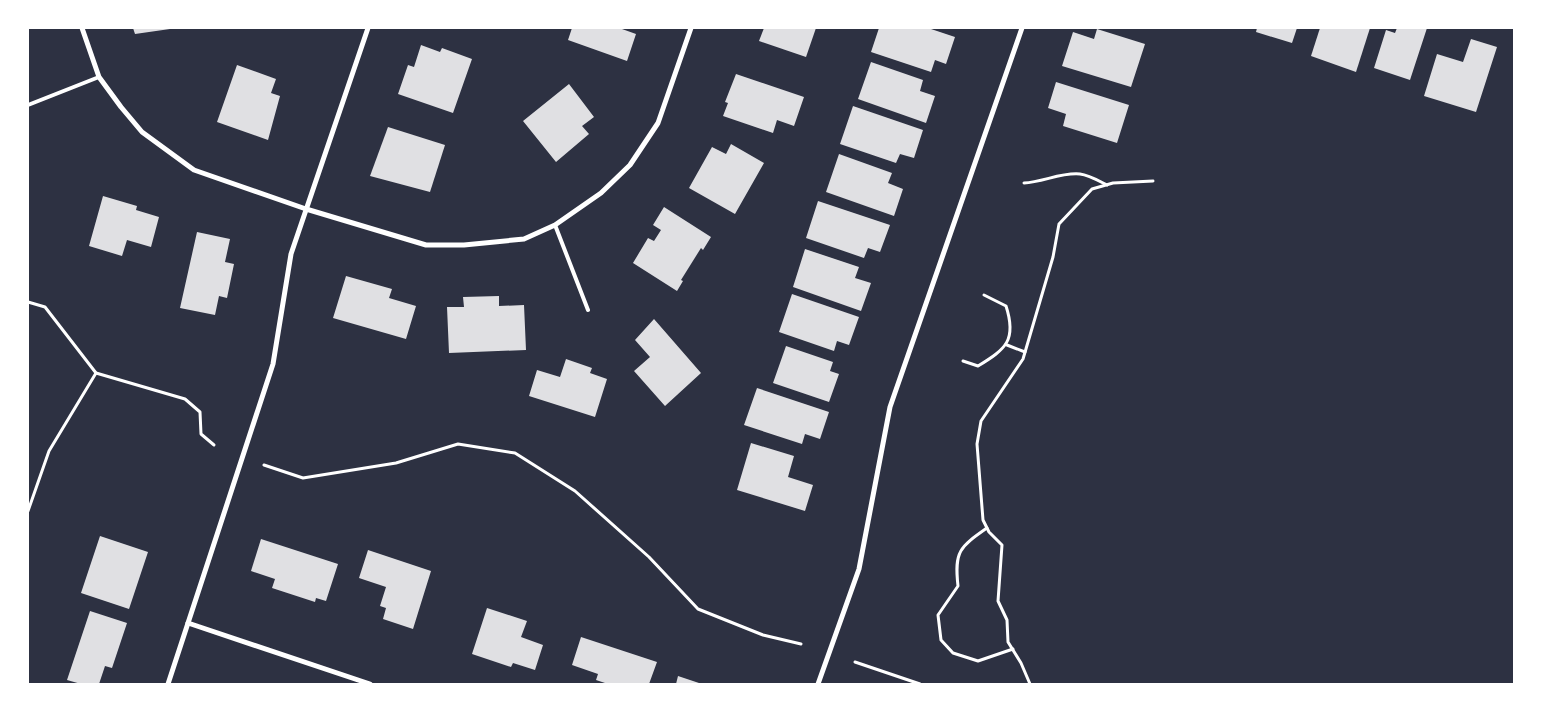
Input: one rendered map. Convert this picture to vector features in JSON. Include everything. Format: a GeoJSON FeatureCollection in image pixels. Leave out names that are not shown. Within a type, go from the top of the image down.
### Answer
{"type":"FeatureCollection","features":[{"type":"Feature","properties":{"kind":"street"},"geometry":{"type":"LineString","coordinates":[[82,28],[99,77],[142,132],[194,170],[306,209],[426,244],[524,239],[555,225],[602,193],[630,165],[658,123],[690,28]]}},
{"type":"Feature","properties":{"kind":"street"},"geometry":{"type":"LineString","coordinates":[[168,684],[272,364],[291,254],[368,28]]}},
{"type":"Feature","properties":{"kind":"street"},"geometry":{"type":"LineString","coordinates":[[818,684],[859,569],[890,407],[1022,28]]}},
{"type":"Feature","properties":{"kind":"street"},"geometry":{"type":"LineString","coordinates":[[188,623],[370,684]]}},
{"type":"Feature","properties":{"kind":"lane"},"geometry":{"type":"LineString","coordinates":[[28,105],[99,77]]}},
{"type":"Feature","properties":{"kind":"lane"},"geometry":{"type":"LineString","coordinates":[[555,225],[588,310]]}},
{"type":"Feature","properties":{"kind":"path"},"geometry":{"type":"LineString","coordinates":[[1024,183],[1042,182],[1067,174],[1082,174],[1107,185]]}},
{"type":"Feature","properties":{"kind":"path"},"geometry":{"type":"LineString","coordinates":[[1030,684],[1008,642],[1007,620],[998,601],[1002,545],[987,528],[983,520],[977,444],[982,421],[1023,360],[1053,257],[1059,224],[1092,189],[1107,185],[1153,180]]}},
{"type":"Feature","properties":{"kind":"path"},"geometry":{"type":"LineString","coordinates":[[962,361],[978,366],[998,354],[1007,345],[1010,320],[1006,306],[984,295]]}},
{"type":"Feature","properties":{"kind":"path"},"geometry":{"type":"LineString","coordinates":[[28,302],[45,307],[96,373],[185,399],[200,412],[201,434],[214,445]]}},
{"type":"Feature","properties":{"kind":"path"},"geometry":{"type":"LineString","coordinates":[[1007,345],[1025,352]]}},
{"type":"Feature","properties":{"kind":"path"},"geometry":{"type":"LineString","coordinates":[[28,511],[49,451],[96,373]]}},
{"type":"Feature","properties":{"kind":"path"},"geometry":{"type":"LineString","coordinates":[[264,465],[303,478],[396,463],[458,444],[515,453],[575,491],[649,557],[698,609],[763,635],[801,644]]}},
{"type":"Feature","properties":{"kind":"path"},"geometry":{"type":"LineString","coordinates":[[987,528],[962,546],[956,568],[958,586],[938,614],[941,640],[953,654],[978,661],[1013,649]]}},
{"type":"Feature","properties":{"kind":"path"},"geometry":{"type":"LineString","coordinates":[[855,662],[920,684]]}},
{"type":"Feature","properties":{"kind":"building"},"geometry":{"type":"Polygon","coordinates":[[[133,28],[169,28],[170,29],[135,34],[133,28]]]}},
{"type":"Feature","properties":{"kind":"building"},"geometry":{"type":"Polygon","coordinates":[[[572,28],[622,28],[636,34],[627,61],[568,40],[572,28]]]}},
{"type":"Feature","properties":{"kind":"building"},"geometry":{"type":"Polygon","coordinates":[[[764,28],[816,28],[806,57],[759,41],[764,28]]]}},
{"type":"Feature","properties":{"kind":"building"},"geometry":{"type":"Polygon","coordinates":[[[879,28],[928,28],[955,37],[946,64],[935,60],[931,72],[871,52],[879,28]]]}},
{"type":"Feature","properties":{"kind":"building"},"geometry":{"type":"Polygon","coordinates":[[[1257,28],[1297,28],[1292,43],[1256,32],[1257,28]]]}},
{"type":"Feature","properties":{"kind":"building"},"geometry":{"type":"Polygon","coordinates":[[[1320,28],[1370,28],[1356,72],[1311,56],[1320,28]]]}},
{"type":"Feature","properties":{"kind":"building"},"geometry":{"type":"Polygon","coordinates":[[[1397,28],[1427,28],[1410,80],[1374,68],[1386,30],[1395,33],[1397,28]]]}},
{"type":"Feature","properties":{"kind":"building"},"geometry":{"type":"Polygon","coordinates":[[[1097,29],[1145,44],[1131,87],[1062,66],[1073,32],[1094,39],[1097,29]]]}},
{"type":"Feature","properties":{"kind":"building"},"geometry":{"type":"Polygon","coordinates":[[[1471,39],[1497,47],[1476,112],[1424,96],[1437,54],[1463,62],[1471,39]]]}},
{"type":"Feature","properties":{"kind":"building"},"geometry":{"type":"Polygon","coordinates":[[[421,45],[440,52],[442,48],[472,59],[453,113],[398,94],[408,65],[414,67],[421,45]]]}},
{"type":"Feature","properties":{"kind":"building"},"geometry":{"type":"Polygon","coordinates":[[[871,62],[923,80],[920,91],[935,96],[926,123],[858,99],[871,62]]]}},
{"type":"Feature","properties":{"kind":"building"},"geometry":{"type":"Polygon","coordinates":[[[237,65],[276,79],[271,93],[280,96],[268,140],[217,122],[237,65]]]}},
{"type":"Feature","properties":{"kind":"building"},"geometry":{"type":"Polygon","coordinates":[[[736,74],[804,97],[794,126],[777,120],[773,133],[723,116],[728,103],[725,102],[736,74]]]}},
{"type":"Feature","properties":{"kind":"building"},"geometry":{"type":"Polygon","coordinates":[[[1056,82],[1129,105],[1117,143],[1063,126],[1066,114],[1048,108],[1056,82]]]}},
{"type":"Feature","properties":{"kind":"building"},"geometry":{"type":"Polygon","coordinates":[[[569,84],[594,117],[582,126],[589,134],[556,162],[523,121],[569,84]]]}},
{"type":"Feature","properties":{"kind":"building"},"geometry":{"type":"Polygon","coordinates":[[[853,106],[923,130],[914,158],[900,154],[896,163],[840,144],[853,106]]]}},
{"type":"Feature","properties":{"kind":"building"},"geometry":{"type":"Polygon","coordinates":[[[388,127],[445,145],[430,192],[370,176],[388,127]]]}},
{"type":"Feature","properties":{"kind":"building"},"geometry":{"type":"Polygon","coordinates":[[[731,144],[764,163],[735,214],[689,188],[712,147],[726,154],[731,144]]]}},
{"type":"Feature","properties":{"kind":"building"},"geometry":{"type":"Polygon","coordinates":[[[839,154],[892,173],[888,183],[903,189],[894,216],[826,192],[839,154]]]}},
{"type":"Feature","properties":{"kind":"building"},"geometry":{"type":"Polygon","coordinates":[[[103,196],[137,206],[136,210],[159,217],[151,247],[127,240],[122,256],[89,246],[103,196]]]}},
{"type":"Feature","properties":{"kind":"building"},"geometry":{"type":"Polygon","coordinates":[[[818,201],[890,225],[880,252],[868,248],[864,258],[806,238],[818,201]]]}},
{"type":"Feature","properties":{"kind":"building"},"geometry":{"type":"Polygon","coordinates":[[[664,207],[711,237],[703,250],[701,248],[681,280],[683,281],[677,291],[633,263],[648,238],[654,241],[661,230],[653,225],[664,207]]]}},
{"type":"Feature","properties":{"kind":"building"},"geometry":{"type":"Polygon","coordinates":[[[197,232],[230,239],[225,262],[234,264],[227,298],[219,296],[215,315],[180,308],[197,232]]]}},
{"type":"Feature","properties":{"kind":"building"},"geometry":{"type":"Polygon","coordinates":[[[805,249],[859,267],[855,278],[871,283],[861,311],[793,287],[805,249]]]}},
{"type":"Feature","properties":{"kind":"building"},"geometry":{"type":"Polygon","coordinates":[[[346,276],[392,289],[389,298],[416,306],[406,339],[333,318],[346,276]]]}},
{"type":"Feature","properties":{"kind":"building"},"geometry":{"type":"Polygon","coordinates":[[[792,294],[859,317],[849,345],[837,341],[834,351],[779,332],[792,294]]]}},
{"type":"Feature","properties":{"kind":"building"},"geometry":{"type":"Polygon","coordinates":[[[499,296],[499,306],[524,305],[526,350],[449,353],[447,307],[464,307],[463,297],[499,296]]]}},
{"type":"Feature","properties":{"kind":"building"},"geometry":{"type":"Polygon","coordinates":[[[654,319],[701,373],[665,406],[634,371],[650,357],[635,340],[654,319]]]}},
{"type":"Feature","properties":{"kind":"building"},"geometry":{"type":"Polygon","coordinates":[[[786,346],[833,362],[830,371],[839,374],[829,402],[773,383],[786,346]]]}},
{"type":"Feature","properties":{"kind":"building"},"geometry":{"type":"Polygon","coordinates":[[[566,359],[592,368],[590,373],[607,379],[595,417],[529,396],[537,370],[560,377],[566,359]]]}},
{"type":"Feature","properties":{"kind":"building"},"geometry":{"type":"Polygon","coordinates":[[[757,388],[829,412],[820,439],[805,434],[802,444],[744,425],[757,388]]]}},
{"type":"Feature","properties":{"kind":"building"},"geometry":{"type":"Polygon","coordinates":[[[751,443],[794,456],[788,477],[813,485],[805,511],[737,490],[751,443]]]}},
{"type":"Feature","properties":{"kind":"building"},"geometry":{"type":"Polygon","coordinates":[[[100,536],[148,552],[129,609],[81,593],[100,536]]]}},
{"type":"Feature","properties":{"kind":"building"},"geometry":{"type":"Polygon","coordinates":[[[261,539],[338,564],[326,601],[316,598],[315,602],[272,588],[275,579],[251,571],[261,539]]]}},
{"type":"Feature","properties":{"kind":"building"},"geometry":{"type":"Polygon","coordinates":[[[368,550],[431,571],[413,629],[383,619],[386,608],[380,606],[386,587],[359,578],[368,550]]]}},
{"type":"Feature","properties":{"kind":"building"},"geometry":{"type":"Polygon","coordinates":[[[487,608],[527,621],[521,637],[543,645],[535,670],[513,663],[511,667],[472,654],[487,608]]]}},
{"type":"Feature","properties":{"kind":"building"},"geometry":{"type":"Polygon","coordinates":[[[90,611],[127,623],[112,668],[105,666],[99,684],[81,684],[67,680],[90,611]]]}},
{"type":"Feature","properties":{"kind":"building"},"geometry":{"type":"Polygon","coordinates":[[[581,637],[657,662],[649,684],[608,684],[596,680],[598,674],[572,665],[581,637]]]}},
{"type":"Feature","properties":{"kind":"building"},"geometry":{"type":"Polygon","coordinates":[[[678,676],[702,684],[676,684],[678,676]]]}}]}
